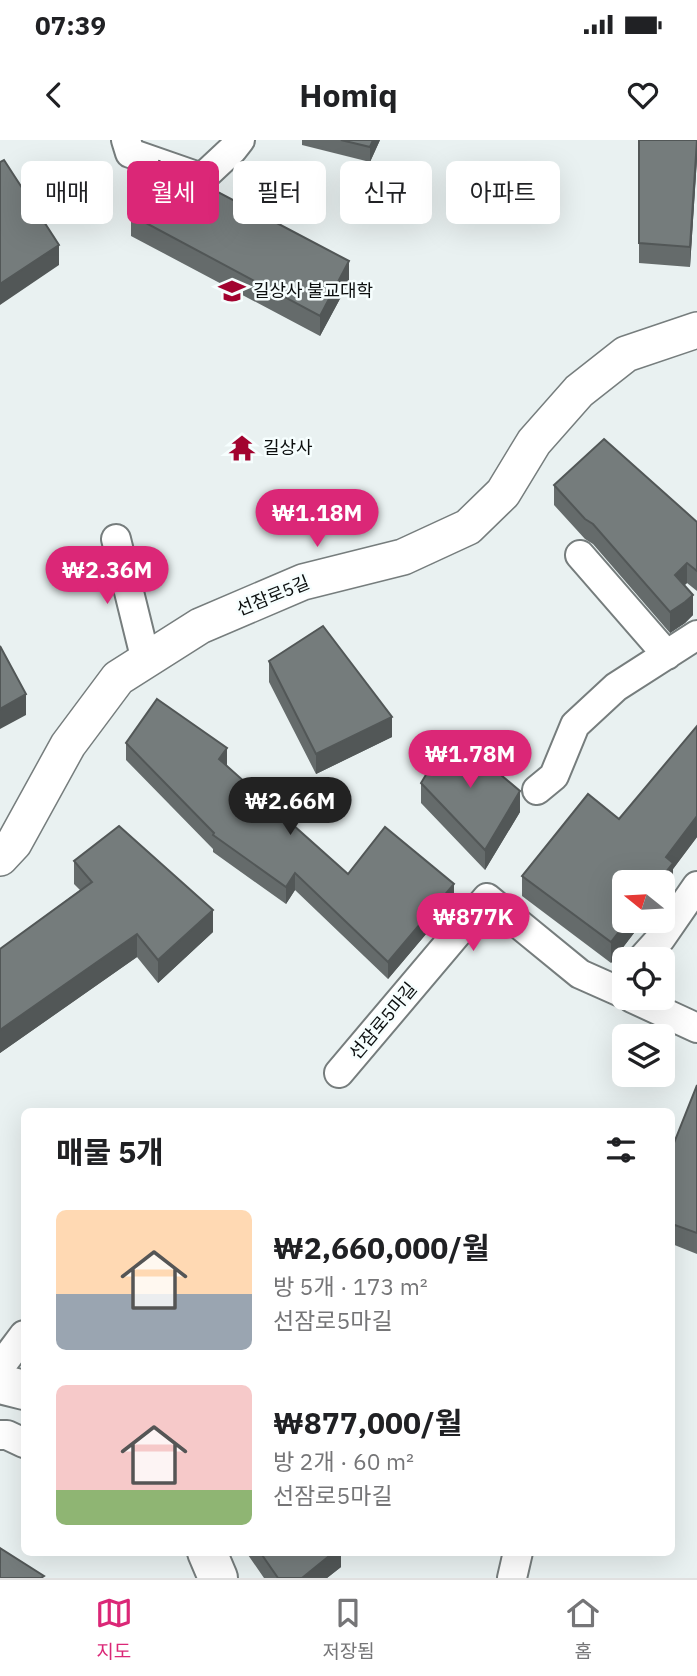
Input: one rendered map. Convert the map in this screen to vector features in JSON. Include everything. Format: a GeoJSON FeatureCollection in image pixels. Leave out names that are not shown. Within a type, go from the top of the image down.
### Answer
{"type":"FeatureCollection","features":[{"type":"Feature","properties":{"kind":"main road"},"geometry":{"type":"LineString","coordinates":[[0,1384],[21,1389]]}},
{"type":"Feature","properties":{"kind":"main road"},"geometry":{"type":"LineString","coordinates":[[209,1556],[218,1578]]}},
{"type":"Feature","properties":{"kind":"street"},"geometry":{"type":"LineString","coordinates":[[126,140],[130,153],[202,178],[240,140]]}},
{"type":"Feature","properties":{"kind":"street","name":"선잠로5길"},"geometry":{"type":"LineString","coordinates":[[0,858],[15,843],[68,745],[118,678],[200,626],[303,582],[403,557],[468,527],[503,494],[534,442],[579,391],[626,354],[697,330]]}},
{"type":"Feature","properties":{"kind":"street"},"geometry":{"type":"LineString","coordinates":[[116,539],[146,661]]}},
{"type":"Feature","properties":{"kind":"street"},"geometry":{"type":"LineString","coordinates":[[580,555],[667,654]]}},
{"type":"Feature","properties":{"kind":"street"},"geometry":{"type":"LineString","coordinates":[[537,790],[554,776],[575,725],[616,687],[697,635]]}},
{"type":"Feature","properties":{"kind":"street"},"geometry":{"type":"LineString","coordinates":[[652,947],[697,886]]}},
{"type":"Feature","properties":{"kind":"street","name":"선잠로5마길"},"geometry":{"type":"LineString","coordinates":[[340,1073],[487,898],[580,974],[612,986]]}},
{"type":"Feature","properties":{"kind":"street","name":"선잠로5마길"},"geometry":{"type":"LineString","coordinates":[[662,1010],[697,1028]]}},
{"type":"Feature","properties":{"kind":"street"},"geometry":{"type":"LineString","coordinates":[[0,1367],[21,1339]]}},
{"type":"Feature","properties":{"kind":"street"},"geometry":{"type":"LineString","coordinates":[[0,1435],[21,1442]]}},
{"type":"Feature","properties":{"kind":"street"},"geometry":{"type":"LineString","coordinates":[[512,1578],[517,1556]]}},
{"type":"Feature","properties":{"kind":"building"},"geometry":{"type":"Polygon","coordinates":[[[341,140],[373,140],[370,147],[341,140]]]}},
{"type":"Feature","properties":{"kind":"building"},"geometry":{"type":"Polygon","coordinates":[[[639,140],[697,140],[690,247],[639,243],[639,140]]]}},
{"type":"Feature","properties":{"kind":"building"},"geometry":{"type":"Polygon","coordinates":[[[4,160],[21,186],[21,224],[45,224],[59,245],[0,284],[0,162],[4,160]]]}},
{"type":"Feature","properties":{"kind":"building"},"geometry":{"type":"Polygon","coordinates":[[[219,193],[233,200],[233,224],[279,224],[349,261],[320,316],[148,224],[219,224],[219,193]]]}},
{"type":"Feature","properties":{"kind":"building"},"geometry":{"type":"Polygon","coordinates":[[[604,439],[697,522],[697,571],[687,563],[675,575],[693,595],[670,612],[593,524],[585,519],[554,485],[604,439]]]}},
{"type":"Feature","properties":{"kind":"building"},"geometry":{"type":"Polygon","coordinates":[[[323,626],[392,717],[316,754],[269,661],[323,626]]]}},
{"type":"Feature","properties":{"kind":"building"},"geometry":{"type":"Polygon","coordinates":[[[0,646],[26,694],[0,709],[0,646]]]}},
{"type":"Feature","properties":{"kind":"building"},"geometry":{"type":"Polygon","coordinates":[[[157,699],[227,748],[219,759],[348,874],[385,827],[454,884],[388,962],[295,873],[286,887],[213,835],[214,833],[126,743],[157,699]]]}},
{"type":"Feature","properties":{"kind":"building"},"geometry":{"type":"Polygon","coordinates":[[[697,726],[697,816],[666,857],[673,863],[667,870],[612,870],[612,933],[618,933],[611,942],[522,876],[588,794],[619,819],[697,726]]]}},
{"type":"Feature","properties":{"kind":"building"},"geometry":{"type":"Polygon","coordinates":[[[451,733],[520,791],[485,850],[421,783],[451,733]]]}},
{"type":"Feature","properties":{"kind":"building"},"geometry":{"type":"Polygon","coordinates":[[[119,826],[213,910],[158,960],[137,934],[0,1030],[0,949],[92,882],[74,861],[119,826]]]}},
{"type":"Feature","properties":{"kind":"building"},"geometry":{"type":"Polygon","coordinates":[[[697,1085],[697,1233],[675,1225],[675,1140],[697,1085]]]}},
{"type":"Feature","properties":{"kind":"building"},"geometry":{"type":"Polygon","coordinates":[[[0,1548],[44,1576],[0,1578],[0,1548]]]}},
{"type":"Feature","properties":{"kind":"building"},"geometry":{"type":"Polygon","coordinates":[[[263,1556],[329,1556],[302,1578],[278,1578],[263,1556]]]}},
{"type":"Feature","properties":{"kind":"place","name":"길상사 불교대학"},"geometry":{"type":"Point","coordinates":[232,291]}},
{"type":"Feature","properties":{"kind":"place","name":"길상사"},"geometry":{"type":"Point","coordinates":[242,448]}}]}
